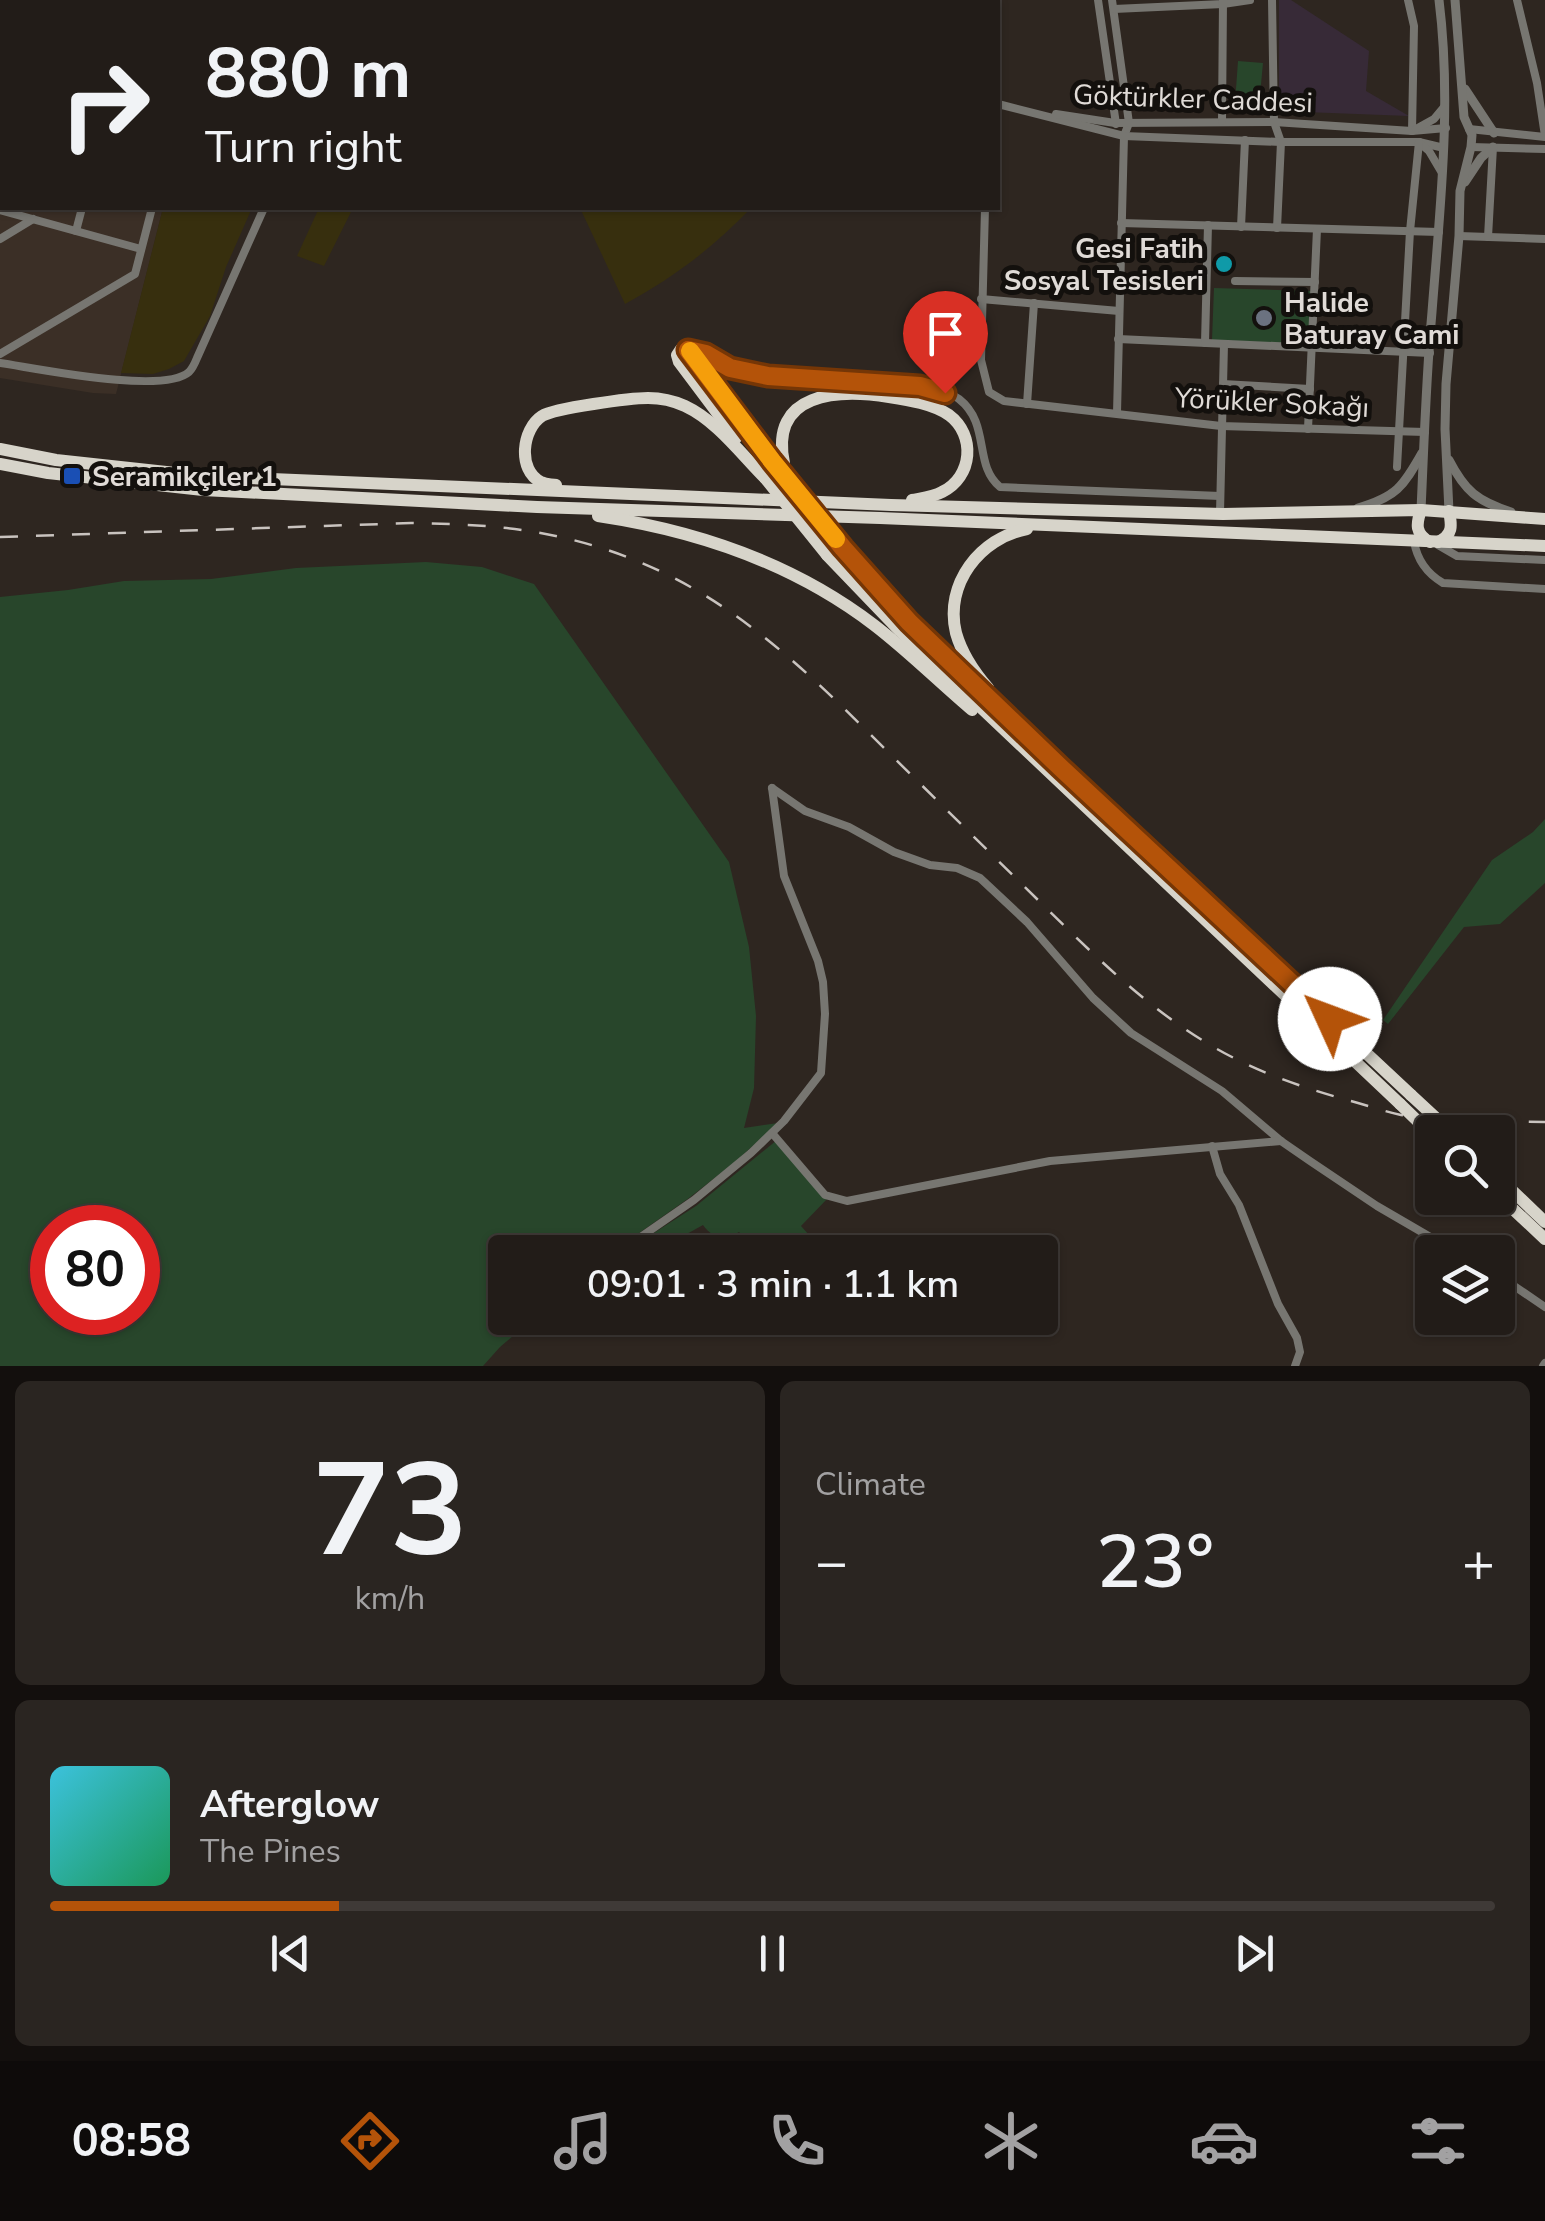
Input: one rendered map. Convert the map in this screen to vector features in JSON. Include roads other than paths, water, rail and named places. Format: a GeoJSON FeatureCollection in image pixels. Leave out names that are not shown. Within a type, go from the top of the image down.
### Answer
{"type":"FeatureCollection","features":[{"type":"Feature","properties":{"kind":"highway"},"geometry":{"type":"LineString","coordinates":[[1057,772],[909,622],[843,548],[688,350],[679,350],[679,362],[765,478],[827,555],[900,630],[1057,772],[1405,1100],[1427,1115]]}},
{"type":"Feature","properties":{"kind":"highway"},"geometry":{"type":"LineString","coordinates":[[778,462],[786,423],[798,407],[815,399],[848,394],[878,396],[923,404],[947,414],[958,424],[968,446],[968,460],[960,477],[938,494],[891,505]]}},
{"type":"Feature","properties":{"kind":"highway"},"geometry":{"type":"LineString","coordinates":[[599,493],[541,483],[533,474],[525,444],[540,417],[643,398],[667,400],[706,418],[765,478]]}},
{"type":"Feature","properties":{"kind":"highway"},"geometry":{"type":"LineString","coordinates":[[0,449],[56,460],[203,476],[891,505],[1220,514],[1420,510],[1545,519]]}},
{"type":"Feature","properties":{"kind":"highway"},"geometry":{"type":"LineString","coordinates":[[0,464],[48,474],[203,490],[1545,546]]}},
{"type":"Feature","properties":{"kind":"highway"},"geometry":{"type":"LineString","coordinates":[[537,506],[684,533],[743,552],[804,580],[875,626],[1057,772]]}},
{"type":"Feature","properties":{"kind":"highway"},"geometry":{"type":"LineString","coordinates":[[1420,510],[1418,531],[1422,538],[1434,542],[1446,538],[1451,531],[1449,511]]}},
{"type":"Feature","properties":{"kind":"highway"},"geometry":{"type":"LineString","coordinates":[[1048,524],[1009,532],[978,554],[960,581],[954,619],[960,646],[979,677],[1057,772]]}},
{"type":"Feature","properties":{"kind":"highway"},"geometry":{"type":"LineString","coordinates":[[1405,1100],[1417,1115]]}},
{"type":"Feature","properties":{"kind":"highway"},"geometry":{"type":"LineString","coordinates":[[1515,1193],[1545,1222]]}},
{"type":"Feature","properties":{"kind":"highway"},"geometry":{"type":"LineString","coordinates":[[1515,1212],[1545,1239]]}},
{"type":"Feature","properties":{"kind":"street"},"geometry":{"type":"LineString","coordinates":[[1098,0],[1115,123],[1124,136]]}},
{"type":"Feature","properties":{"kind":"street"},"geometry":{"type":"LineString","coordinates":[[1117,413],[1124,136],[1129,123],[1113,5],[1250,0]]}},
{"type":"Feature","properties":{"kind":"street"},"geometry":{"type":"LineString","coordinates":[[1272,0],[1274,122],[1281,142],[1278,228]]}},
{"type":"Feature","properties":{"kind":"street"},"geometry":{"type":"LineString","coordinates":[[1408,0],[1414,26],[1412,132]]}},
{"type":"Feature","properties":{"kind":"street"},"geometry":{"type":"LineString","coordinates":[[1420,510],[1446,128],[1440,0]]}},
{"type":"Feature","properties":{"kind":"street"},"geometry":{"type":"LineString","coordinates":[[1449,511],[1446,384],[1461,188],[1472,135],[1464,117],[1455,0]]}},
{"type":"Feature","properties":{"kind":"street"},"geometry":{"type":"LineString","coordinates":[[1446,128],[1462,124],[1494,133],[1545,137],[1541,82],[1517,0]]}},
{"type":"Feature","properties":{"kind":"street"},"geometry":{"type":"LineString","coordinates":[[1222,122],[1223,2]]}},
{"type":"Feature","properties":{"kind":"street"},"geometry":{"type":"LineString","coordinates":[[1463,84],[1494,133]]}},
{"type":"Feature","properties":{"kind":"street"},"geometry":{"type":"LineString","coordinates":[[1000,105],[1013,108]]}},
{"type":"Feature","properties":{"kind":"street"},"geometry":{"type":"LineString","coordinates":[[1412,132],[1434,119],[1446,106]]}},
{"type":"Feature","properties":{"kind":"street","name":"Göktürkler Caddesi"},"geometry":{"type":"LineString","coordinates":[[1013,108],[1115,123],[1274,122],[1412,132],[1446,128]]}},
{"type":"Feature","properties":{"kind":"street","name":"Göktürkler Caddesi"},"geometry":{"type":"LineString","coordinates":[[1013,108],[1124,136],[1419,142],[1444,148]]}},
{"type":"Feature","properties":{"kind":"street"},"geometry":{"type":"LineString","coordinates":[[1241,227],[1245,140]]}},
{"type":"Feature","properties":{"kind":"street"},"geometry":{"type":"LineString","coordinates":[[1419,142],[1430,151],[1442,173]]}},
{"type":"Feature","properties":{"kind":"street"},"geometry":{"type":"LineString","coordinates":[[1397,467],[1419,142]]}},
{"type":"Feature","properties":{"kind":"street"},"geometry":{"type":"LineString","coordinates":[[1444,148],[1456,153],[1493,147],[1545,149]]}},
{"type":"Feature","properties":{"kind":"street"},"geometry":{"type":"LineString","coordinates":[[1461,188],[1493,147]]}},
{"type":"Feature","properties":{"kind":"street"},"geometry":{"type":"LineString","coordinates":[[1488,238],[1493,147]]}},
{"type":"Feature","properties":{"kind":"street"},"geometry":{"type":"LineString","coordinates":[[0,210],[12,210],[141,249]]}},
{"type":"Feature","properties":{"kind":"street"},"geometry":{"type":"LineString","coordinates":[[76,231],[81,210]]}},
{"type":"Feature","properties":{"kind":"street"},"geometry":{"type":"LineString","coordinates":[[0,354],[135,274],[151,210]]}},
{"type":"Feature","properties":{"kind":"street"},"geometry":{"type":"LineString","coordinates":[[0,363],[137,381],[171,380],[189,372],[263,210]]}},
{"type":"Feature","properties":{"kind":"street"},"geometry":{"type":"LineString","coordinates":[[985,210],[981,360],[988,392],[1004,401],[1027,404],[1034,303]]}},
{"type":"Feature","properties":{"kind":"street"},"geometry":{"type":"LineString","coordinates":[[0,239],[34,219]]}},
{"type":"Feature","properties":{"kind":"street"},"geometry":{"type":"LineString","coordinates":[[1121,223],[1439,232]]}},
{"type":"Feature","properties":{"kind":"street"},"geometry":{"type":"LineString","coordinates":[[1205,343],[1208,225]]}},
{"type":"Feature","properties":{"kind":"street"},"geometry":{"type":"LineString","coordinates":[[1308,429],[1317,229]]}},
{"type":"Feature","properties":{"kind":"street"},"geometry":{"type":"LineString","coordinates":[[1460,236],[1545,239]]}},
{"type":"Feature","properties":{"kind":"street"},"geometry":{"type":"LineString","coordinates":[[1235,282],[1314,282]]}},
{"type":"Feature","properties":{"kind":"street"},"geometry":{"type":"LineString","coordinates":[[981,299],[1119,312]]}},
{"type":"Feature","properties":{"kind":"street"},"geometry":{"type":"LineString","coordinates":[[1118,339],[1430,353]]}},
{"type":"Feature","properties":{"kind":"street"},"geometry":{"type":"LineString","coordinates":[[1220,514],[1224,344]]}},
{"type":"Feature","properties":{"kind":"street"},"geometry":{"type":"LineString","coordinates":[[688,350],[706,354],[730,368],[768,376],[920,386],[956,397],[979,429],[985,467],[1000,488],[1220,496]]}},
{"type":"Feature","properties":{"kind":"street"},"geometry":{"type":"LineString","coordinates":[[1223,384],[1310,389]]}},
{"type":"Feature","properties":{"kind":"street","name":"Yörükler Sokağı"},"geometry":{"type":"LineString","coordinates":[[1027,404],[1221,426],[1425,432]]}},
{"type":"Feature","properties":{"kind":"street"},"geometry":{"type":"LineString","coordinates":[[1344,512],[1396,492],[1424,450]]}},
{"type":"Feature","properties":{"kind":"street"},"geometry":{"type":"LineString","coordinates":[[1446,453],[1474,496],[1528,518]]}},
{"type":"Feature","properties":{"kind":"street"},"geometry":{"type":"LineString","coordinates":[[1414,542],[1421,563],[1443,583],[1545,589]]}},
{"type":"Feature","properties":{"kind":"street"},"geometry":{"type":"LineString","coordinates":[[1434,542],[1457,556],[1545,560]]}},
{"type":"Feature","properties":{"kind":"street"},"geometry":{"type":"LineString","coordinates":[[644,1235],[714,1184],[772,1133],[821,1072],[823,982],[784,876],[772,788],[805,811],[849,827],[894,852],[930,865],[957,868],[986,882],[1118,1022],[1222,1091],[1281,1141],[1427,1235]]}},
{"type":"Feature","properties":{"kind":"street"},"geometry":{"type":"LineString","coordinates":[[772,1133],[825,1195],[847,1201],[1050,1160],[1281,1141]]}},
{"type":"Feature","properties":{"kind":"street"},"geometry":{"type":"LineString","coordinates":[[1212,1146],[1220,1174],[1239,1205],[1278,1304],[1297,1338],[1300,1356],[1295,1366]]}},
{"type":"Feature","properties":{"kind":"street"},"geometry":{"type":"LineString","coordinates":[[1515,1287],[1545,1307]]}},
{"type":"Feature","properties":{"kind":"railway"},"geometry":{"type":"LineString","coordinates":[[0,537],[431,523],[530,531],[619,554],[707,596],[783,653],[1104,964],[1203,1040],[1276,1077],[1396,1114],[1545,1122]]}},
{"type":"Feature","properties":{"kind":"place","name":"Gesi Fatih Sosyal Tesisleri"},"geometry":{"type":"Point","coordinates":[1224,264]}},
{"type":"Feature","properties":{"kind":"place","name":"Halide Baturay Cami"},"geometry":{"type":"Point","coordinates":[1264,318]}},
{"type":"Feature","properties":{"kind":"place","name":"Seramikçiler 1"},"geometry":{"type":"Point","coordinates":[72,476]}}]}
